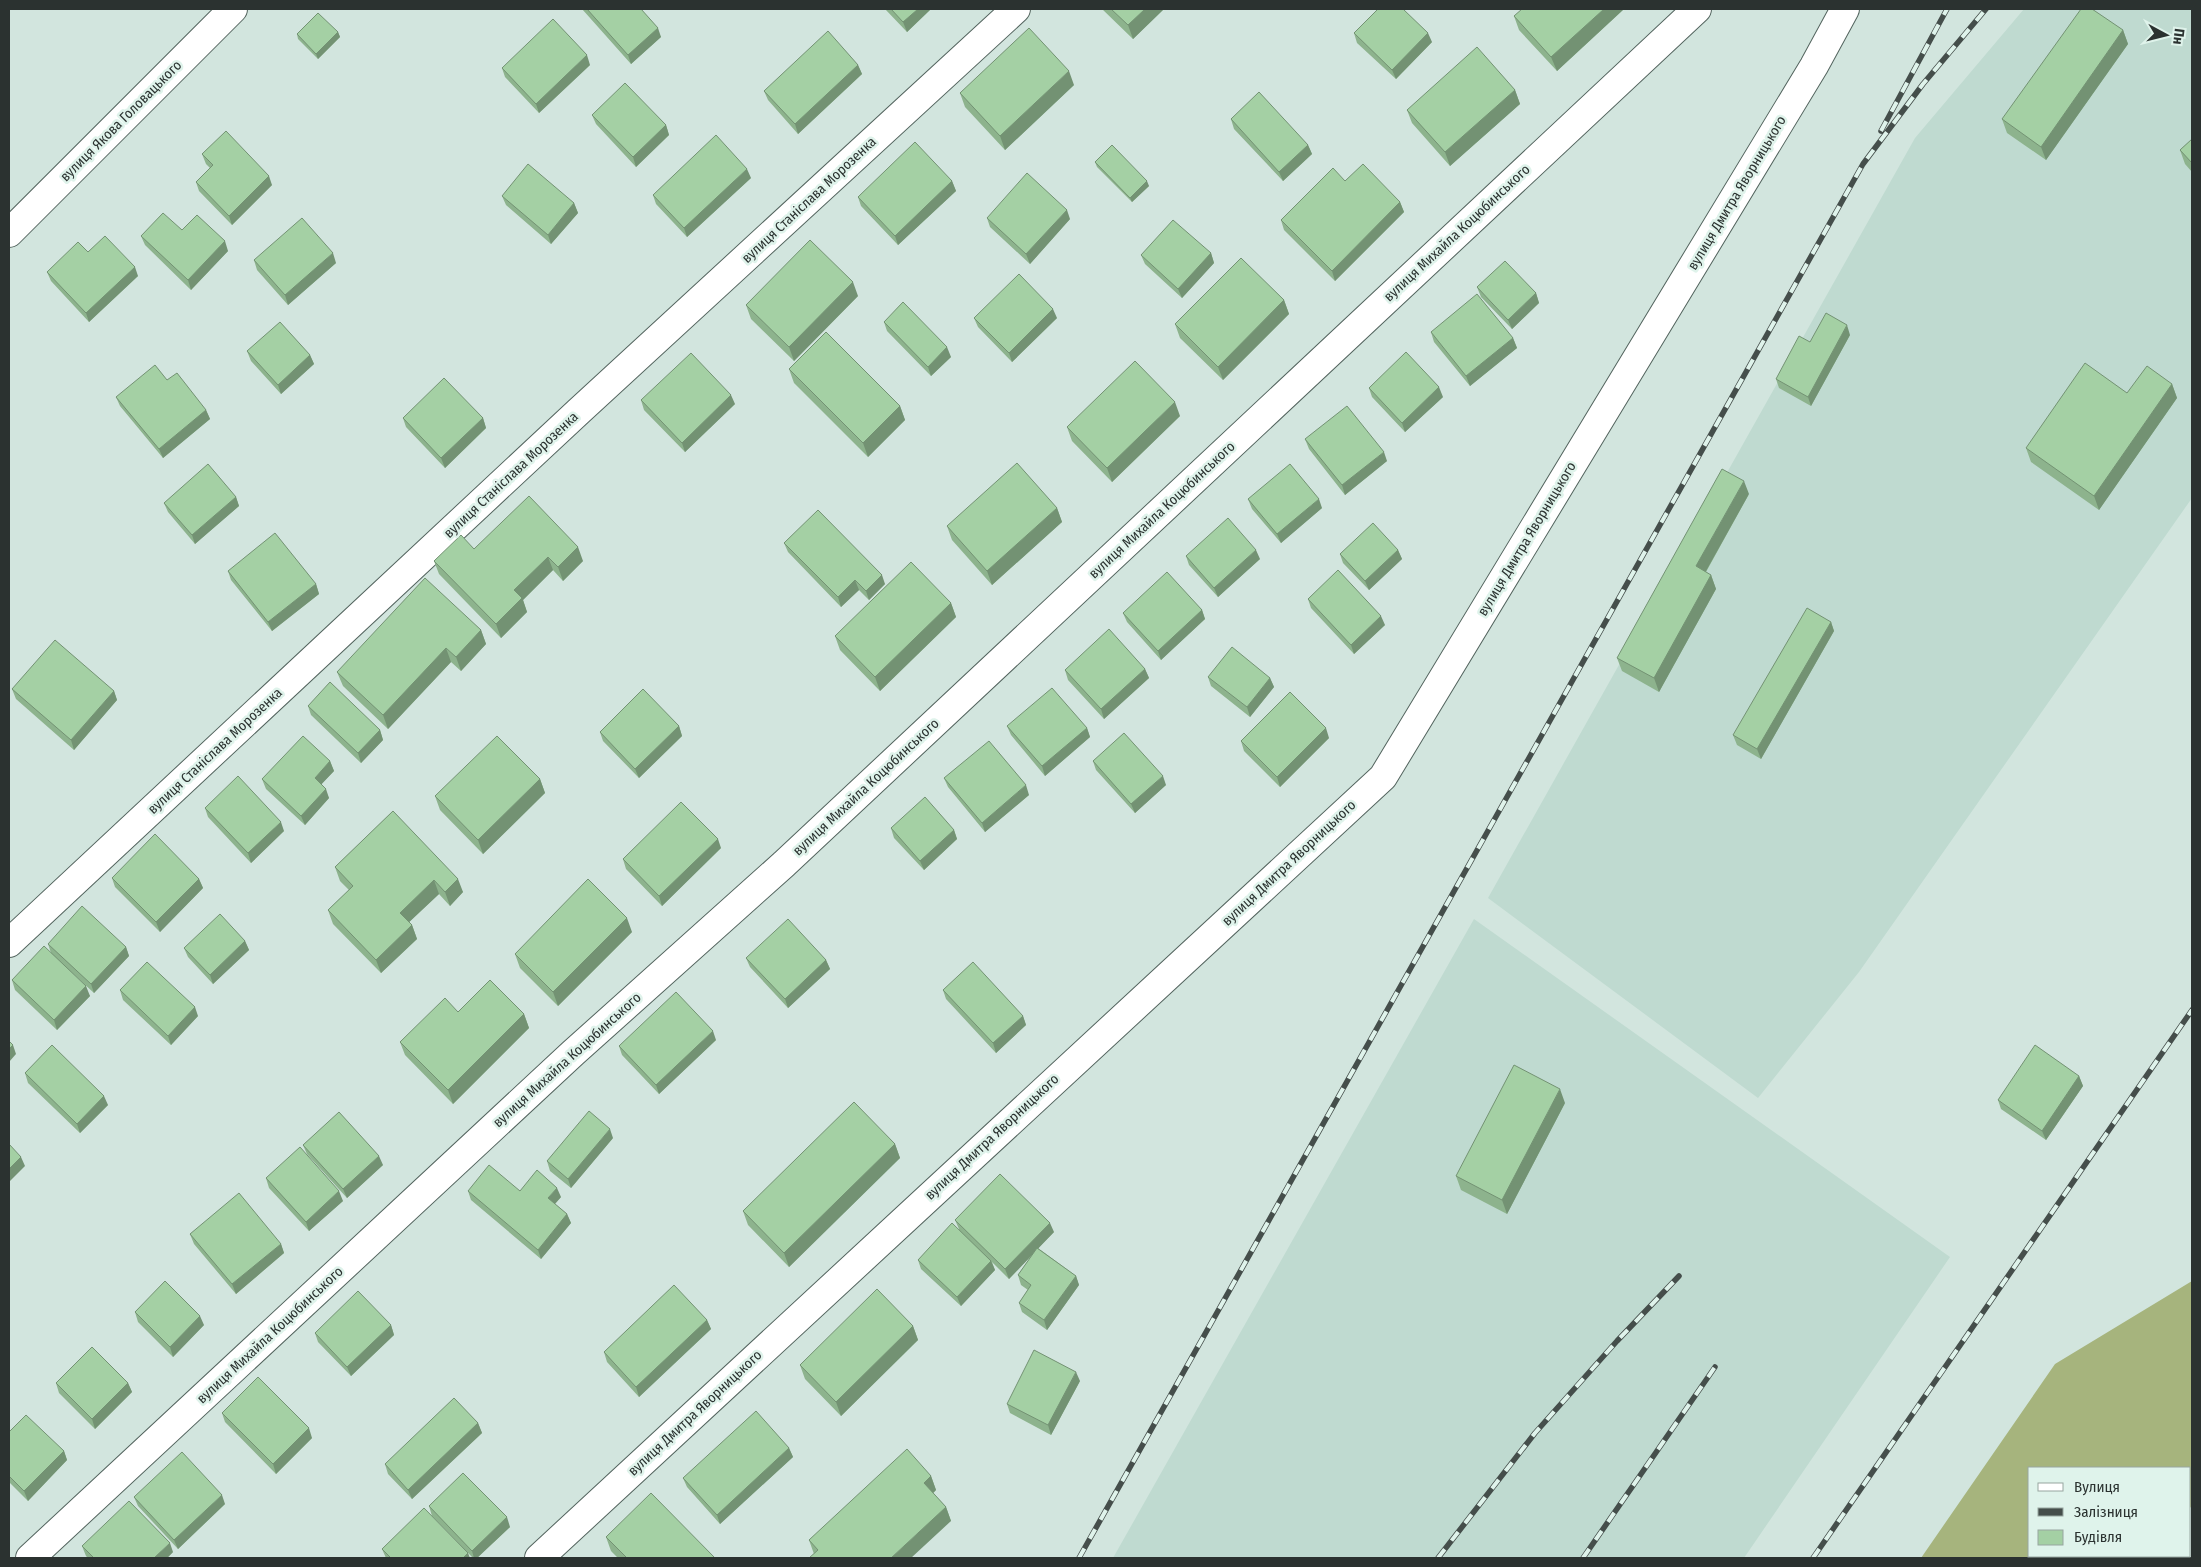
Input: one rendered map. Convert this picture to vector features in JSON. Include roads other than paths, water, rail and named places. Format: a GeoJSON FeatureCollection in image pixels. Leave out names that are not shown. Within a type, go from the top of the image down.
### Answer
{"type":"FeatureCollection","features":[{"type":"Feature","properties":{"kind":"street","name":"вулиця Якова Головацького"},"geometry":{"type":"LineString","coordinates":[[9,234],[233,9]]}},
{"type":"Feature","properties":{"kind":"street","name":"вулиця Станіслава Морозенка"},"geometry":{"type":"LineString","coordinates":[[9,943],[571,419],[1016,9]]}},
{"type":"Feature","properties":{"kind":"street","name":"вулиця Михайла Коцюбинського"},"geometry":{"type":"LineString","coordinates":[[30,1558],[573,1054],[784,864],[1697,9]]}},
{"type":"Feature","properties":{"kind":"street","name":"вулиця Дмитра Яворницького"},"geometry":{"type":"LineString","coordinates":[[539,1558],[1383,777],[1814,66],[1845,9]]}},
{"type":"Feature","properties":{"kind":"railway"},"geometry":{"type":"LineString","coordinates":[[1881,131],[1947,9]]}},
{"type":"Feature","properties":{"kind":"railway"},"geometry":{"type":"LineString","coordinates":[[1079,1558],[1863,164],[1923,84],[1986,9]]}},
{"type":"Feature","properties":{"kind":"railway"},"geometry":{"type":"LineString","coordinates":[[1813,1558],[2192,1010]]}},
{"type":"Feature","properties":{"kind":"railway"},"geometry":{"type":"LineString","coordinates":[[1438,1558],[1535,1433],[1617,1341],[1679,1276]]}},
{"type":"Feature","properties":{"kind":"railway"},"geometry":{"type":"LineString","coordinates":[[1583,1558],[1715,1367]]}}]}
